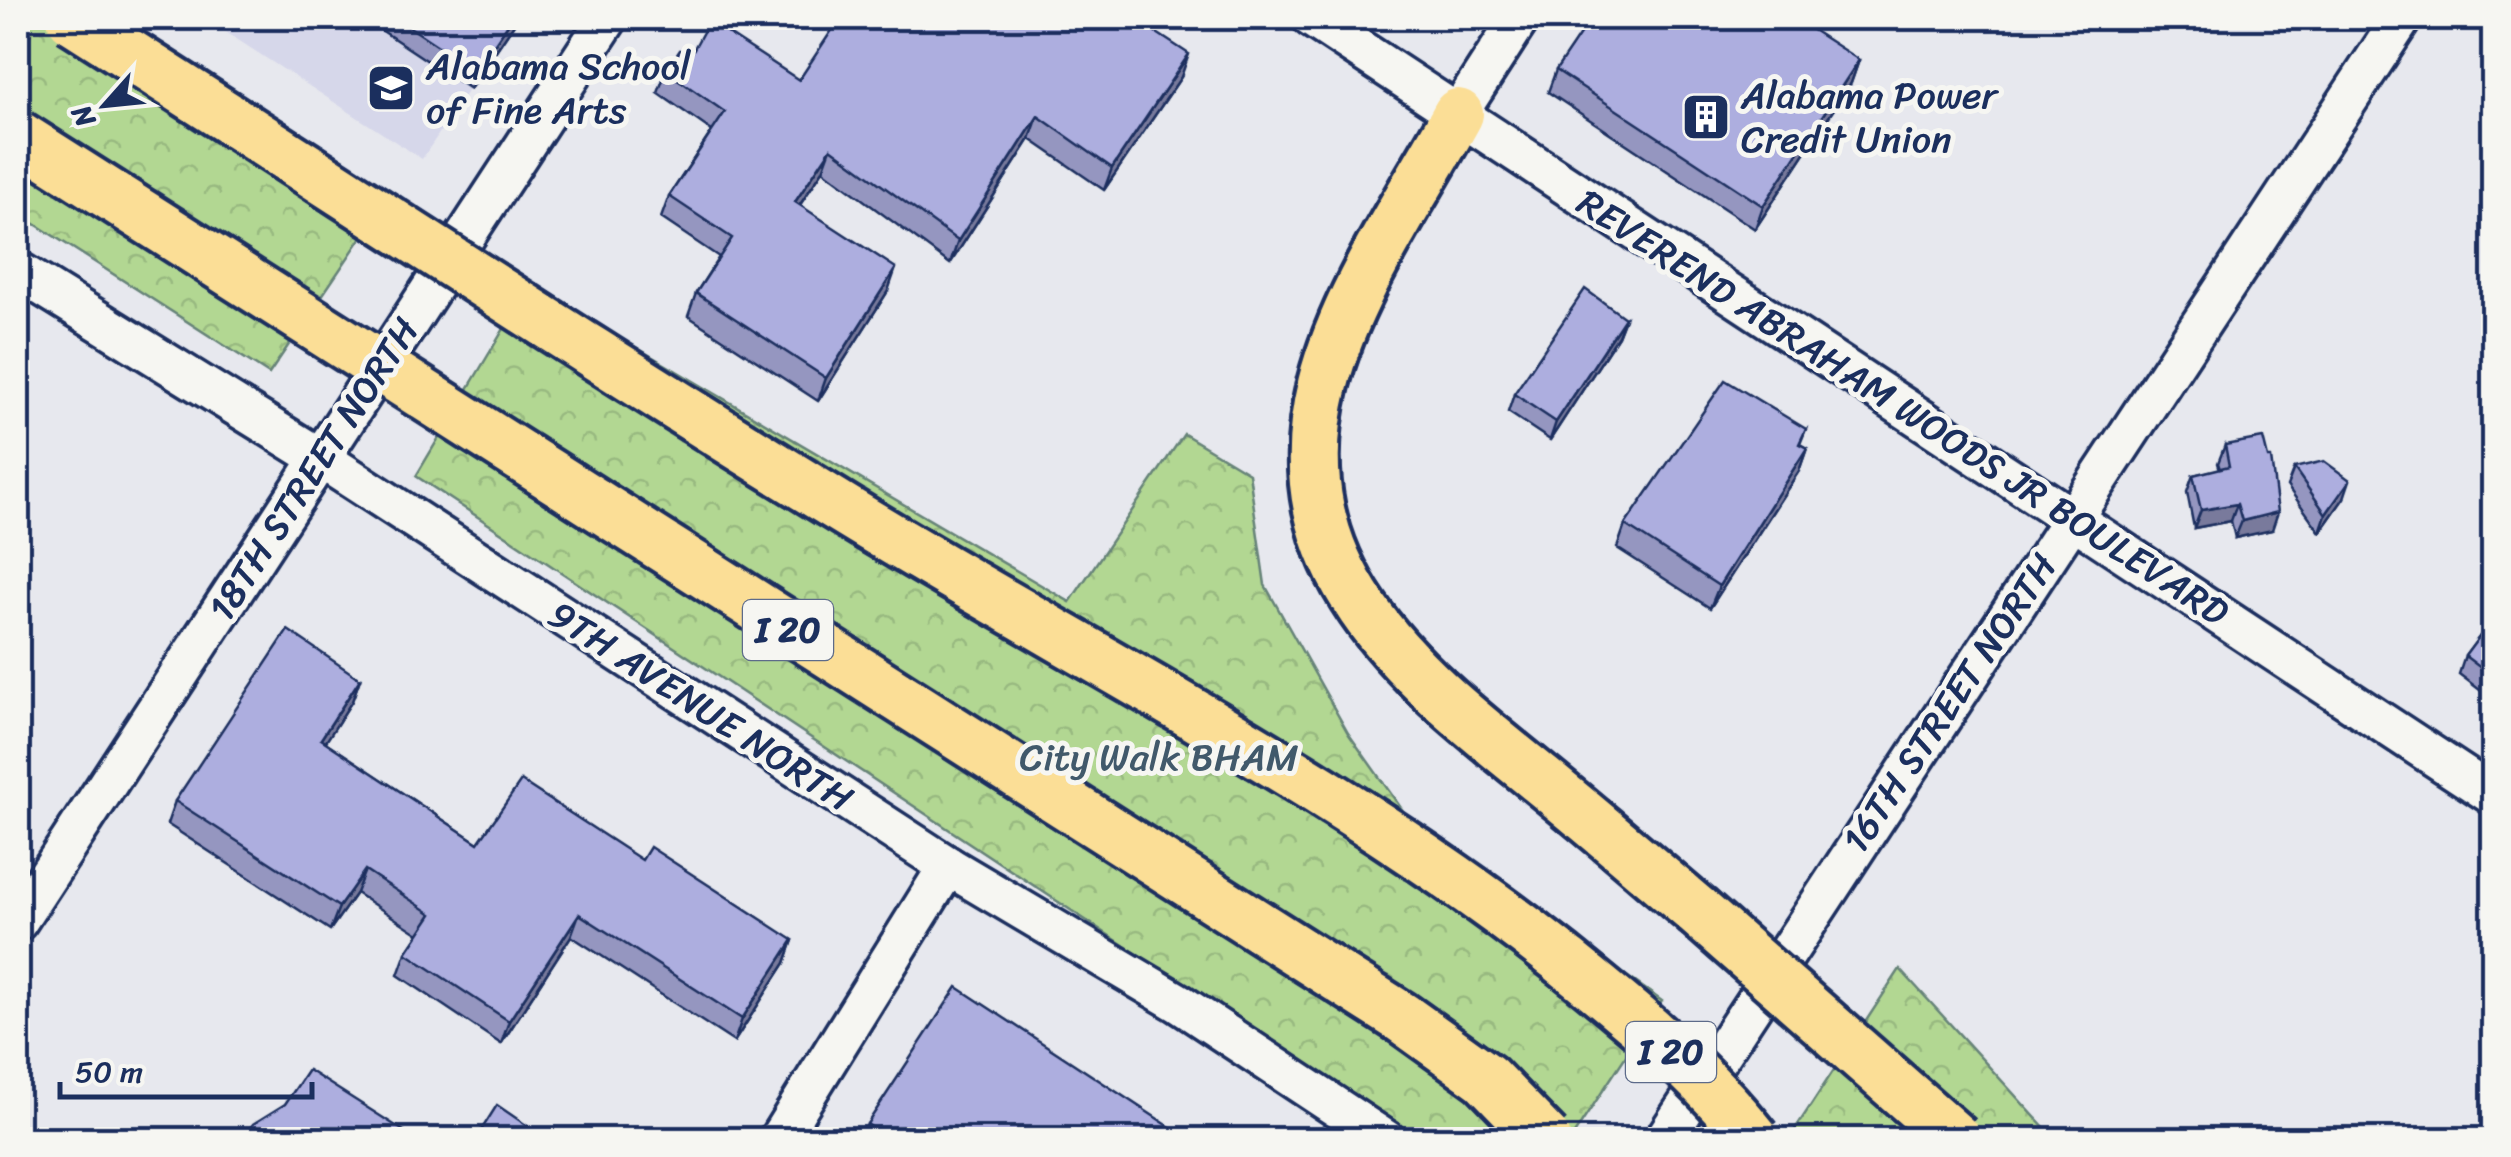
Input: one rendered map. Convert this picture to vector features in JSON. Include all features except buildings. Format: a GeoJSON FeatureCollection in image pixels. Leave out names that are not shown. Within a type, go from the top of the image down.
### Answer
{"type":"FeatureCollection","features":[{"type":"Feature","properties":{"kind":"highway","name":"I 20"},"geometry":{"type":"LineString","coordinates":[[72,18],[847,512],[1286,767],[1486,899],[1598,988],[1719,1094],[1755,1140]]}},
{"type":"Feature","properties":{"kind":"highway"},"geometry":{"type":"LineString","coordinates":[[1458,114],[1365,284],[1324,383],[1315,432],[1315,495],[1334,562],[1366,619],[1448,705],[1697,910],[1957,1140]]}},
{"type":"Feature","properties":{"kind":"highway","name":"I 20"},"geometry":{"type":"LineString","coordinates":[[18,136],[1401,1016],[1486,1078],[1546,1140]]}},
{"type":"Feature","properties":{"kind":"street","name":"18TH STREET NORTH"},"geometry":{"type":"LineString","coordinates":[[18,921],[608,18]]}},
{"type":"Feature","properties":{"kind":"street","name":"REVEREND ABRAHAM WOODS JR BOULEVARD"},"geometry":{"type":"LineString","coordinates":[[1312,18],[2494,796]]}},
{"type":"Feature","properties":{"kind":"street"},"geometry":{"type":"LineString","coordinates":[[1458,114],[1520,18]]}},
{"type":"Feature","properties":{"kind":"street","name":"16TH STREET NORTH"},"geometry":{"type":"LineString","coordinates":[[1664,1140],[2402,18]]}},
{"type":"Feature","properties":{"kind":"street","name":"9TH AVENUE NORTH"},"geometry":{"type":"LineString","coordinates":[[18,271],[320,458],[948,866],[1179,1003],[1386,1140]]}},
{"type":"Feature","properties":{"kind":"street"},"geometry":{"type":"LineString","coordinates":[[778,1140],[948,866]]}},
{"type":"Feature","properties":{"kind":"shaded area","name":"Alabama School of Fine Arts"},"geometry":{"type":"Polygon","coordinates":[[[204,18],[516,18],[422,159],[204,18]]]}},
{"type":"Feature","properties":{"kind":"green space"},"geometry":{"type":"Polygon","coordinates":[[[18,18],[87,18],[385,203],[269,374],[18,213],[18,18]]]}},
{"type":"Feature","properties":{"kind":"green space","name":"City Walk BHAM"},"geometry":{"type":"Polygon","coordinates":[[[530,285],[1070,602],[1184,434],[1249,473],[1265,585],[1348,733],[1411,822],[1662,1001],[1571,1139],[1416,1139],[416,476],[530,285]]]}},
{"type":"Feature","properties":{"kind":"green space"},"geometry":{"type":"Polygon","coordinates":[[[1900,969],[2055,1139],[1788,1140],[1900,969]]]}},
{"type":"Feature","properties":{"kind":"place","name":"Alabama School of Fine Arts"},"geometry":{"type":"Point","coordinates":[391,88]}},
{"type":"Feature","properties":{"kind":"place","name":"Alabama Power Credit Union"},"geometry":{"type":"Point","coordinates":[1706,117]}}]}
